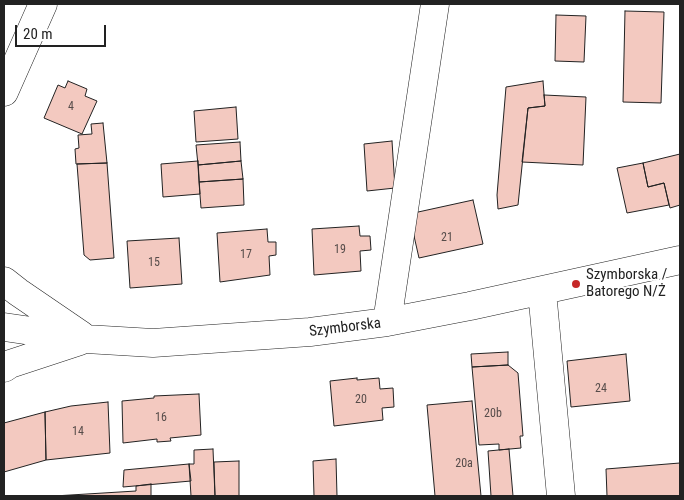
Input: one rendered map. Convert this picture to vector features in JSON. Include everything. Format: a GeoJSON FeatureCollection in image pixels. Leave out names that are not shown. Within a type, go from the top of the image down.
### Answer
{"type":"FeatureCollection","features":[{"type":"Feature","properties":{"kind":"street"},"geometry":{"type":"LineString","coordinates":[[4,92],[43,4]]}},
{"type":"Feature","properties":{"kind":"street"},"geometry":{"type":"LineString","coordinates":[[387,322],[434,4]]}},
{"type":"Feature","properties":{"kind":"street","name":"Szymborska"},"geometry":{"type":"LineString","coordinates":[[4,327],[86,339],[153,343],[310,332],[387,322],[542,291],[680,260]]}},
{"type":"Feature","properties":{"kind":"street"},"geometry":{"type":"LineString","coordinates":[[4,280],[18,292],[86,339]]}},
{"type":"Feature","properties":{"kind":"street"},"geometry":{"type":"LineString","coordinates":[[542,291],[561,496]]}},
{"type":"Feature","properties":{"kind":"street"},"geometry":{"type":"LineString","coordinates":[[4,368],[10,364],[86,339]]}},
{"type":"Feature","properties":{"kind":"building"},"geometry":{"type":"Polygon","coordinates":[[[625,11],[664,12],[661,103],[623,102],[625,11]]]}},
{"type":"Feature","properties":{"kind":"building"},"geometry":{"type":"Polygon","coordinates":[[[556,15],[586,16],[584,62],[555,61],[556,15]]]}},
{"type":"Feature","properties":{"kind":"building"},"geometry":{"type":"Polygon","coordinates":[[[68,81],[87,89],[85,96],[97,101],[82,134],[44,118],[58,85],[65,88],[68,81]]]}},
{"type":"Feature","properties":{"kind":"building"},"geometry":{"type":"Polygon","coordinates":[[[543,81],[545,106],[528,108],[518,205],[498,209],[497,195],[506,87],[543,81]]]}},
{"type":"Feature","properties":{"kind":"building"},"geometry":{"type":"Polygon","coordinates":[[[544,95],[586,97],[583,165],[522,162],[528,108],[545,106],[544,95]]]}},
{"type":"Feature","properties":{"kind":"building"},"geometry":{"type":"Polygon","coordinates":[[[236,107],[238,139],[196,142],[194,111],[236,107]]]}},
{"type":"Feature","properties":{"kind":"building"},"geometry":{"type":"Polygon","coordinates":[[[103,123],[107,163],[76,164],[75,149],[79,148],[78,135],[92,134],[91,124],[103,123]]]}},
{"type":"Feature","properties":{"kind":"building"},"geometry":{"type":"Polygon","coordinates":[[[392,141],[395,188],[367,191],[364,144],[392,141]]]}},
{"type":"Feature","properties":{"kind":"building"},"geometry":{"type":"Polygon","coordinates":[[[240,142],[241,161],[198,165],[196,145],[240,142]]]}},
{"type":"Feature","properties":{"kind":"building"},"geometry":{"type":"Polygon","coordinates":[[[680,154],[680,205],[670,208],[664,183],[648,187],[643,163],[680,154]]]}},
{"type":"Feature","properties":{"kind":"building"},"geometry":{"type":"Polygon","coordinates":[[[198,161],[200,194],[163,197],[161,164],[198,161]]]}},
{"type":"Feature","properties":{"kind":"building"},"geometry":{"type":"Polygon","coordinates":[[[241,161],[243,179],[199,182],[198,165],[241,161]]]}},
{"type":"Feature","properties":{"kind":"building"},"geometry":{"type":"Polygon","coordinates":[[[107,163],[114,258],[90,260],[84,255],[77,164],[107,163]]]}},
{"type":"Feature","properties":{"kind":"building"},"geometry":{"type":"Polygon","coordinates":[[[643,163],[648,187],[664,183],[669,205],[627,213],[617,168],[643,163]]]}},
{"type":"Feature","properties":{"kind":"building"},"geometry":{"type":"Polygon","coordinates":[[[243,179],[244,205],[201,208],[199,182],[243,179]]]}},
{"type":"Feature","properties":{"kind":"building"},"geometry":{"type":"Polygon","coordinates":[[[473,200],[483,244],[419,258],[409,214],[473,200]]]}},
{"type":"Feature","properties":{"kind":"building"},"geometry":{"type":"Polygon","coordinates":[[[359,226],[360,236],[370,236],[371,250],[360,251],[361,271],[314,275],[312,229],[359,226]]]}},
{"type":"Feature","properties":{"kind":"building"},"geometry":{"type":"Polygon","coordinates":[[[267,229],[268,242],[276,242],[276,255],[269,256],[270,275],[220,282],[217,233],[267,229]]]}},
{"type":"Feature","properties":{"kind":"building"},"geometry":{"type":"Polygon","coordinates":[[[179,238],[182,284],[130,288],[127,241],[179,238]]]}},
{"type":"Feature","properties":{"kind":"building"},"geometry":{"type":"Polygon","coordinates":[[[508,352],[508,365],[472,367],[471,354],[508,352]]]}},
{"type":"Feature","properties":{"kind":"building"},"geometry":{"type":"Polygon","coordinates":[[[626,354],[630,401],[571,407],[567,361],[626,354]]]}},
{"type":"Feature","properties":{"kind":"building"},"geometry":{"type":"Polygon","coordinates":[[[508,365],[518,373],[523,436],[520,436],[521,448],[499,450],[499,444],[479,445],[472,367],[508,365]]]}},
{"type":"Feature","properties":{"kind":"building"},"geometry":{"type":"Polygon","coordinates":[[[357,378],[357,380],[379,378],[380,389],[393,388],[394,407],[382,408],[383,420],[334,426],[330,381],[357,378]]]}},
{"type":"Feature","properties":{"kind":"building"},"geometry":{"type":"Polygon","coordinates":[[[199,394],[201,435],[170,438],[171,441],[157,442],[157,439],[123,443],[122,401],[154,398],[154,396],[199,394]]]}},
{"type":"Feature","properties":{"kind":"building"},"geometry":{"type":"Polygon","coordinates":[[[472,401],[481,496],[435,496],[427,405],[472,401]]]}},
{"type":"Feature","properties":{"kind":"building"},"geometry":{"type":"Polygon","coordinates":[[[108,402],[110,453],[46,460],[45,412],[71,406],[108,402]]]}},
{"type":"Feature","properties":{"kind":"building"},"geometry":{"type":"Polygon","coordinates":[[[45,412],[46,460],[4,472],[4,423],[45,412]]]}},
{"type":"Feature","properties":{"kind":"building"},"geometry":{"type":"Polygon","coordinates":[[[213,449],[215,496],[191,496],[189,464],[194,464],[194,450],[213,449]]]}},
{"type":"Feature","properties":{"kind":"building"},"geometry":{"type":"Polygon","coordinates":[[[509,449],[513,496],[491,496],[488,451],[509,449]]]}},
{"type":"Feature","properties":{"kind":"building"},"geometry":{"type":"Polygon","coordinates":[[[336,459],[337,496],[314,496],[313,461],[336,459]]]}},
{"type":"Feature","properties":{"kind":"building"},"geometry":{"type":"Polygon","coordinates":[[[239,461],[239,496],[215,496],[214,462],[239,461]]]}},
{"type":"Feature","properties":{"kind":"building"},"geometry":{"type":"Polygon","coordinates":[[[680,463],[680,496],[607,496],[606,469],[680,463]]]}},
{"type":"Feature","properties":{"kind":"building"},"geometry":{"type":"Polygon","coordinates":[[[189,464],[191,481],[123,487],[124,470],[189,464]]]}},
{"type":"Feature","properties":{"kind":"building"},"geometry":{"type":"Polygon","coordinates":[[[151,484],[151,496],[54,496],[136,491],[136,486],[151,484]]]}},
{"type":"Feature","properties":{"kind":"place","name":"Szymborska / Batorego N/Ż"},"geometry":{"type":"Point","coordinates":[576,284]}}]}
